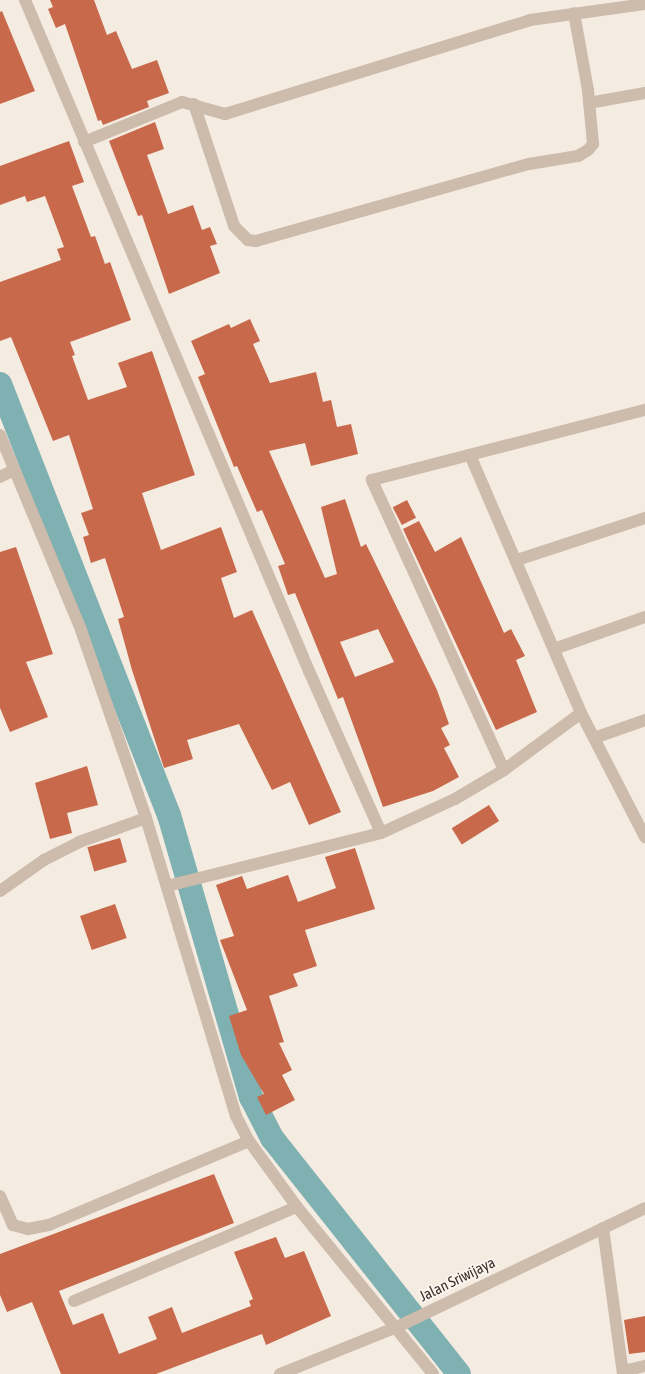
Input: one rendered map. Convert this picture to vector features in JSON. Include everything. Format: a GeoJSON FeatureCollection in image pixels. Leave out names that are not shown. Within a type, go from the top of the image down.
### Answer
{"type":"FeatureCollection","features":[{"type":"Feature","properties":{"kind":"street"},"geometry":{"type":"LineString","coordinates":[[25,0],[308,671],[382,834]]}},
{"type":"Feature","properties":{"kind":"street"},"geometry":{"type":"LineString","coordinates":[[84,142],[182,102],[194,104],[214,114],[225,114],[530,20],[645,4]]}},
{"type":"Feature","properties":{"kind":"street"},"geometry":{"type":"LineString","coordinates":[[194,104],[234,226],[241,236],[256,241],[529,164],[578,156],[593,144],[589,103],[574,13]]}},
{"type":"Feature","properties":{"kind":"street"},"geometry":{"type":"LineString","coordinates":[[589,103],[645,93]]}},
{"type":"Feature","properties":{"kind":"street"},"geometry":{"type":"LineString","coordinates":[[504,770],[372,480],[645,410]]}},
{"type":"Feature","properties":{"kind":"street"},"geometry":{"type":"LineString","coordinates":[[0,435],[80,630],[146,818],[236,1116],[249,1141],[298,1207],[402,1324],[433,1374]]}},
{"type":"Feature","properties":{"kind":"street"},"geometry":{"type":"LineString","coordinates":[[470,455],[517,560],[580,712],[645,838]]}},
{"type":"Feature","properties":{"kind":"street"},"geometry":{"type":"LineString","coordinates":[[0,478],[14,470]]}},
{"type":"Feature","properties":{"kind":"street"},"geometry":{"type":"LineString","coordinates":[[517,560],[645,518]]}},
{"type":"Feature","properties":{"kind":"street"},"geometry":{"type":"LineString","coordinates":[[554,650],[645,616]]}},
{"type":"Feature","properties":{"kind":"street"},"geometry":{"type":"LineString","coordinates":[[167,886],[382,834],[456,799],[504,770],[580,712]]}},
{"type":"Feature","properties":{"kind":"street"},"geometry":{"type":"LineString","coordinates":[[594,738],[645,720]]}},
{"type":"Feature","properties":{"kind":"street"},"geometry":{"type":"LineString","coordinates":[[0,891],[44,860],[79,842],[146,818]]}},
{"type":"Feature","properties":{"kind":"street"},"geometry":{"type":"LineString","coordinates":[[0,1196],[13,1225],[28,1229],[42,1226],[249,1141]]}},
{"type":"Feature","properties":{"kind":"street"},"geometry":{"type":"LineString","coordinates":[[74,1301],[298,1207]]}},
{"type":"Feature","properties":{"kind":"street","name":"Jalan Sriwijaya"},"geometry":{"type":"LineString","coordinates":[[280,1374],[306,1369],[645,1208]]}},
{"type":"Feature","properties":{"kind":"street"},"geometry":{"type":"LineString","coordinates":[[602,1228],[623,1372],[645,1366]]}},
{"type":"Feature","properties":{"kind":"building"},"geometry":{"type":"Polygon","coordinates":[[[50,0],[94,0],[107,35],[116,31],[132,69],[157,60],[169,93],[147,101],[149,107],[103,125],[101,120],[98,121],[65,24],[56,28],[48,9],[53,7],[50,0]]]}},
{"type":"Feature","properties":{"kind":"building"},"geometry":{"type":"Polygon","coordinates":[[[2,11],[35,91],[0,104],[0,12],[2,11]]]}},
{"type":"Feature","properties":{"kind":"building"},"geometry":{"type":"Polygon","coordinates":[[[155,122],[164,149],[147,155],[168,214],[193,205],[202,230],[210,227],[217,244],[210,246],[220,273],[169,294],[142,215],[138,216],[109,141],[155,122]]]}},
{"type":"Feature","properties":{"kind":"building"},"geometry":{"type":"Polygon","coordinates":[[[69,141],[84,182],[72,186],[91,237],[95,236],[105,264],[110,262],[131,320],[70,342],[75,355],[72,356],[88,400],[127,387],[118,363],[152,351],[195,475],[142,493],[161,550],[221,527],[237,572],[221,578],[234,618],[252,610],[341,812],[309,825],[290,782],[272,790],[239,724],[187,740],[193,759],[164,768],[132,670],[118,619],[124,617],[105,558],[91,563],[83,537],[89,535],[81,513],[93,509],[69,435],[53,441],[11,337],[0,341],[0,282],[61,260],[57,249],[64,247],[45,196],[27,202],[25,196],[0,205],[0,166],[69,141]]]}},
{"type":"Feature","properties":{"kind":"building"},"geometry":{"type":"Polygon","coordinates":[[[250,319],[260,341],[253,344],[270,383],[316,372],[323,402],[331,400],[337,427],[351,424],[358,454],[311,466],[305,443],[269,451],[325,578],[337,574],[321,507],[345,499],[361,547],[366,544],[437,690],[449,724],[441,728],[450,745],[444,748],[459,777],[433,791],[383,807],[343,697],[338,699],[295,593],[288,595],[278,566],[285,564],[262,510],[257,512],[237,466],[234,467],[198,377],[205,374],[191,341],[229,324],[231,328],[250,319]],[[378,629],[340,642],[355,677],[394,662],[378,629]]]}},
{"type":"Feature","properties":{"kind":"building"},"geometry":{"type":"Polygon","coordinates":[[[407,500],[416,518],[402,525],[393,507],[407,500]]]}},
{"type":"Feature","properties":{"kind":"building"},"geometry":{"type":"Polygon","coordinates":[[[419,521],[435,552],[461,537],[504,633],[511,629],[525,656],[516,660],[537,712],[496,730],[403,529],[419,521]]]}},
{"type":"Feature","properties":{"kind":"building"},"geometry":{"type":"Polygon","coordinates":[[[16,547],[53,654],[26,662],[48,717],[10,732],[0,708],[0,552],[16,547]]]}},
{"type":"Feature","properties":{"kind":"building"},"geometry":{"type":"Polygon","coordinates":[[[87,766],[98,805],[67,813],[72,833],[50,839],[35,783],[87,766]]]}},
{"type":"Feature","properties":{"kind":"building"},"geometry":{"type":"Polygon","coordinates":[[[489,805],[499,821],[462,844],[452,828],[489,805]]]}},
{"type":"Feature","properties":{"kind":"building"},"geometry":{"type":"Polygon","coordinates":[[[120,838],[127,862],[94,871],[87,847],[120,838]]]}},
{"type":"Feature","properties":{"kind":"building"},"geometry":{"type":"Polygon","coordinates":[[[355,848],[375,909],[305,930],[317,966],[293,974],[298,986],[269,996],[284,1042],[279,1043],[292,1070],[282,1075],[295,1100],[266,1115],[257,1097],[264,1094],[241,1055],[229,1016],[247,1010],[220,940],[234,936],[216,885],[242,876],[247,889],[288,875],[298,902],[336,888],[325,857],[355,848]]]}},
{"type":"Feature","properties":{"kind":"building"},"geometry":{"type":"Polygon","coordinates":[[[115,904],[127,938],[92,950],[80,916],[115,904]]]}},
{"type":"Feature","properties":{"kind":"building"},"geometry":{"type":"Polygon","coordinates":[[[214,1174],[234,1223],[59,1291],[73,1325],[103,1313],[119,1354],[157,1339],[148,1317],[172,1307],[182,1333],[251,1306],[249,1301],[253,1299],[234,1252],[276,1237],[285,1258],[304,1251],[331,1316],[266,1345],[262,1334],[156,1374],[61,1374],[32,1302],[7,1312],[0,1295],[0,1254],[214,1174]]]}},
{"type":"Feature","properties":{"kind":"building"},"geometry":{"type":"Polygon","coordinates":[[[645,1316],[645,1352],[629,1354],[624,1320],[645,1316]]]}},
{"type":"Feature","properties":{"kind":"waterway"},"geometry":{"type":"LineString","coordinates":[[0,384],[169,815],[251,1097],[272,1138],[459,1374]]}}]}
